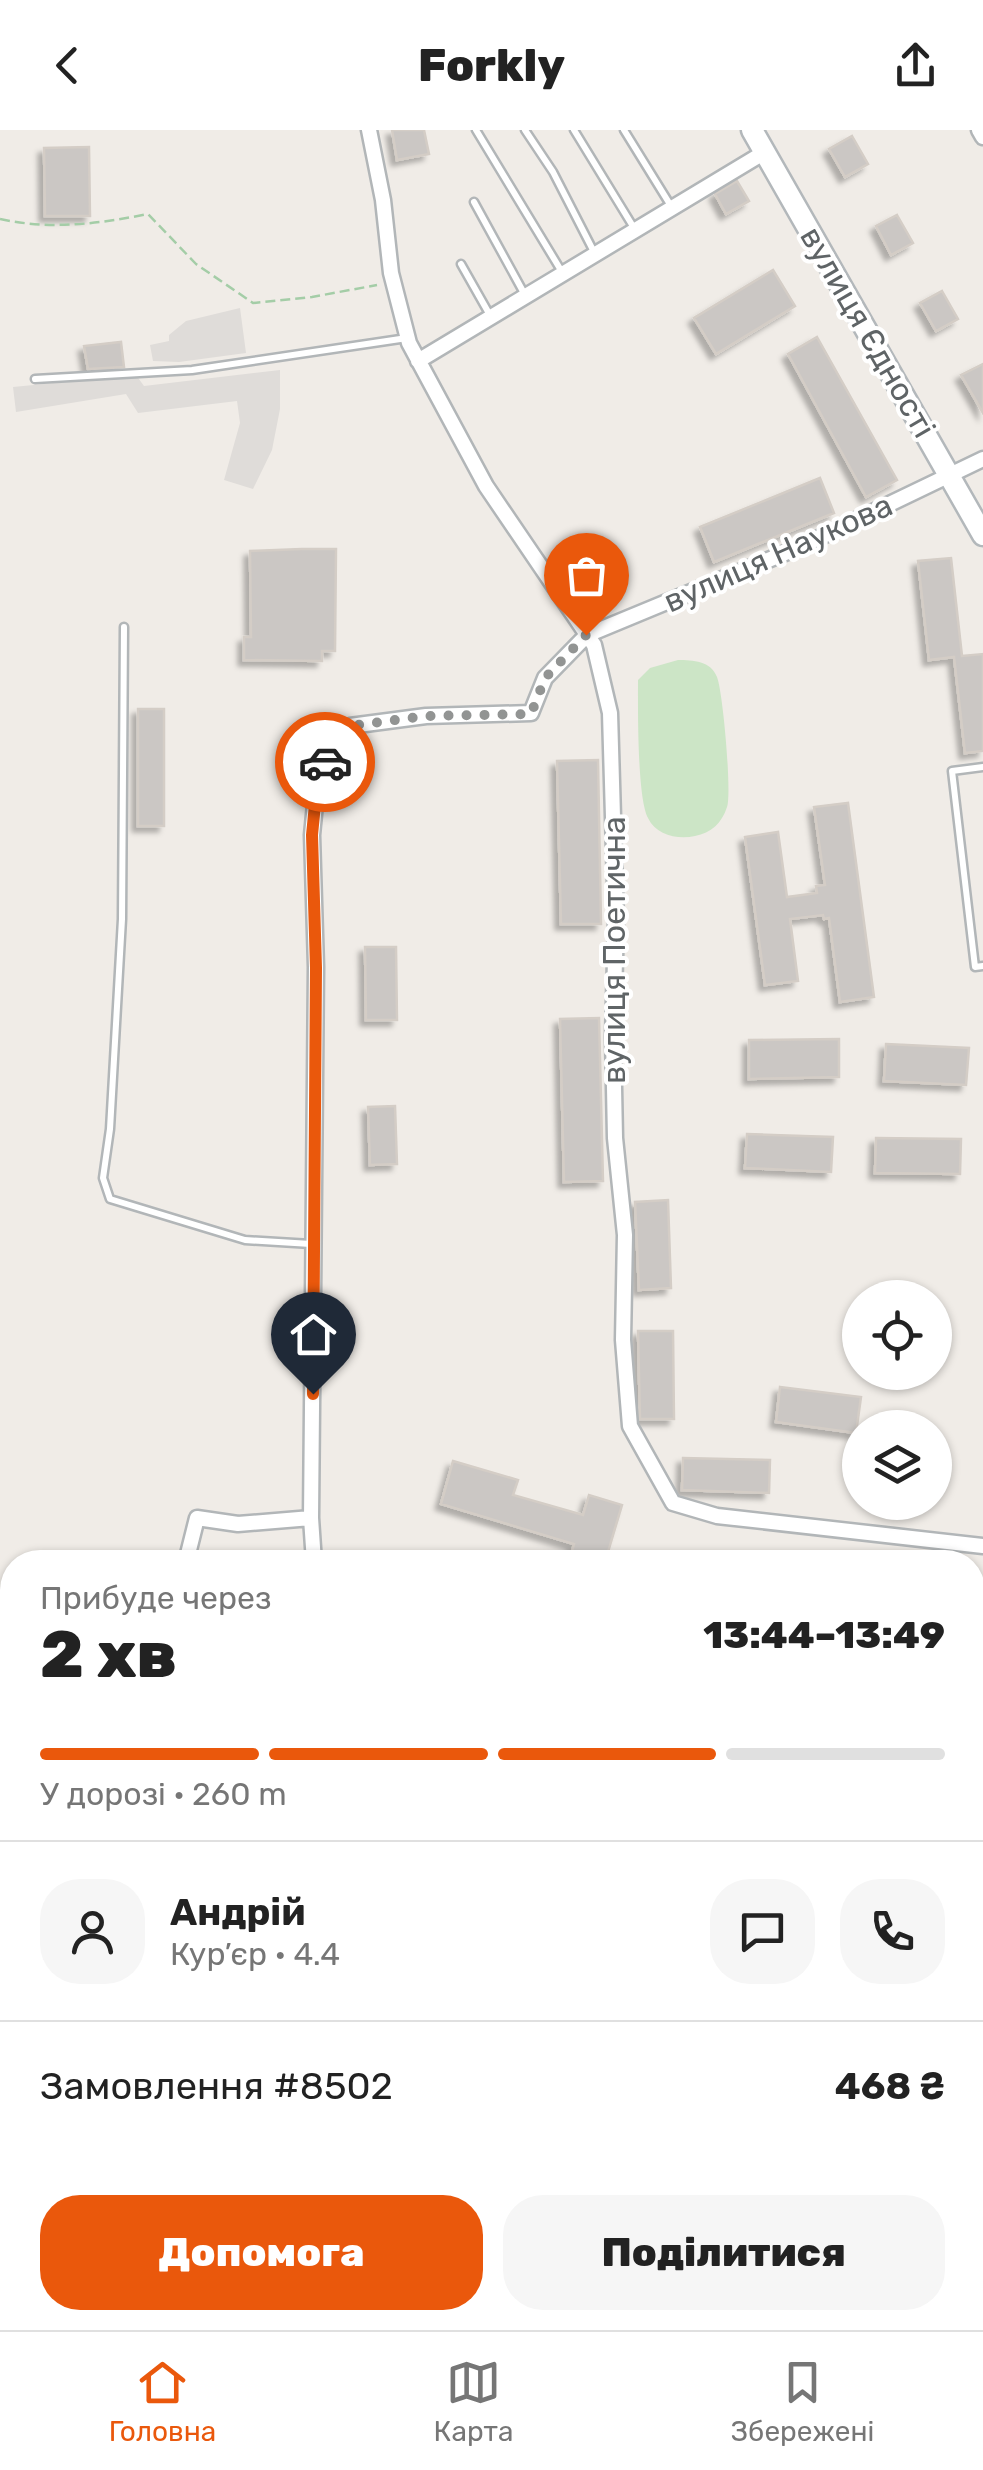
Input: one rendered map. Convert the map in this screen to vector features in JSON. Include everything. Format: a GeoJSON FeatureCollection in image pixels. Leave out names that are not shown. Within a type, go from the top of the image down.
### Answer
{"type":"FeatureCollection","features":[{"type":"Feature","properties":{"kind":"street","name":"вулиця Поетична"},"geometry":{"type":"LineString","coordinates":[[369,130],[394,286],[408,338],[486,486],[594,645],[610,712],[616,921],[615,1138],[626,1235],[623,1340],[630,1426],[674,1502],[717,1516],[983,1546]]}},
{"type":"Feature","properties":{"kind":"street","name":"вулиця Єдності"},"geometry":{"type":"LineString","coordinates":[[752,130],[983,535]]}},
{"type":"Feature","properties":{"kind":"street"},"geometry":{"type":"LineString","coordinates":[[978,130],[983,138]]}},
{"type":"Feature","properties":{"kind":"street"},"geometry":{"type":"LineString","coordinates":[[418,361],[764,152]]}},
{"type":"Feature","properties":{"kind":"street","name":"вулиця Наукова"},"geometry":{"type":"LineString","coordinates":[[312,1244],[316,968],[312,835],[317,784],[330,747],[350,726],[426,716],[531,714],[545,678],[586,635],[802,546],[983,458]]}},
{"type":"Feature","properties":{"kind":"street"},"geometry":{"type":"LineString","coordinates":[[312,1244],[313,1550]]}},
{"type":"Feature","properties":{"kind":"street"},"geometry":{"type":"LineString","coordinates":[[189,1550],[196,1518],[238,1524],[311,1518]]}},
{"type":"Feature","properties":{"kind":"lane"},"geometry":{"type":"LineString","coordinates":[[476,130],[562,273]]}},
{"type":"Feature","properties":{"kind":"lane"},"geometry":{"type":"LineString","coordinates":[[525,130],[553,172],[595,253]]}},
{"type":"Feature","properties":{"kind":"lane"},"geometry":{"type":"LineString","coordinates":[[574,130],[635,229]]}},
{"type":"Feature","properties":{"kind":"lane"},"geometry":{"type":"LineString","coordinates":[[624,130],[672,207]]}},
{"type":"Feature","properties":{"kind":"lane"},"geometry":{"type":"LineString","coordinates":[[474,202],[525,296]]}},
{"type":"Feature","properties":{"kind":"lane"},"geometry":{"type":"LineString","coordinates":[[462,264],[492,318]]}},
{"type":"Feature","properties":{"kind":"lane"},"geometry":{"type":"LineString","coordinates":[[35,379],[192,370],[408,338]]}},
{"type":"Feature","properties":{"kind":"lane"},"geometry":{"type":"LineString","coordinates":[[124,627],[122,918],[110,1129],[103,1178],[110,1200],[134,1209],[245,1240],[312,1244]]}},
{"type":"Feature","properties":{"kind":"lane"},"geometry":{"type":"LineString","coordinates":[[983,767],[952,771],[976,967],[983,966]]}},
{"type":"Feature","properties":{"kind":"path"},"geometry":{"type":"LineString","coordinates":[[0,220],[90,225],[148,214],[196,264],[253,303],[312,297],[368,285],[394,286]]}},
{"type":"Feature","properties":{"kind":"shaded area"},"geometry":{"type":"Polygon","coordinates":[[[240,308],[246,353],[179,362],[153,361],[150,345],[169,341],[169,335],[186,321],[240,308]]]}},
{"type":"Feature","properties":{"kind":"shaded area"},"geometry":{"type":"Polygon","coordinates":[[[280,370],[280,409],[272,450],[253,489],[224,480],[240,423],[237,401],[138,413],[126,394],[16,412],[13,387],[136,375],[144,386],[280,370]]]}},
{"type":"Feature","properties":{"kind":"green space"},"geometry":{"type":"Polygon","coordinates":[[[678,660],[706,665],[717,677],[728,764],[727,807],[722,818],[711,830],[688,837],[668,835],[652,824],[644,807],[640,772],[638,680],[650,668],[678,660]]]}},
{"type":"Feature","properties":{"kind":"building"},"geometry":{"type":"Polygon","coordinates":[[[392,130],[424,130],[429,154],[397,160],[392,130]]]}},
{"type":"Feature","properties":{"kind":"building"},"geometry":{"type":"Polygon","coordinates":[[[852,136],[868,164],[845,177],[829,149],[852,136]]]}},
{"type":"Feature","properties":{"kind":"building"},"geometry":{"type":"Polygon","coordinates":[[[89,147],[90,216],[45,216],[44,148],[89,147]]]}},
{"type":"Feature","properties":{"kind":"building"},"geometry":{"type":"Polygon","coordinates":[[[737,181],[749,201],[726,214],[715,194],[737,181]]]}},
{"type":"Feature","properties":{"kind":"building"},"geometry":{"type":"Polygon","coordinates":[[[897,215],[913,243],[891,255],[876,226],[897,215]]]}},
{"type":"Feature","properties":{"kind":"building"},"geometry":{"type":"Polygon","coordinates":[[[773,270],[795,306],[716,354],[694,318],[773,270]]]}},
{"type":"Feature","properties":{"kind":"building"},"geometry":{"type":"Polygon","coordinates":[[[942,291],[958,319],[936,331],[920,303],[942,291]]]}},
{"type":"Feature","properties":{"kind":"building"},"geometry":{"type":"Polygon","coordinates":[[[817,337],[897,480],[866,497],[788,354],[817,337]]]}},
{"type":"Feature","properties":{"kind":"building"},"geometry":{"type":"Polygon","coordinates":[[[121,342],[124,367],[88,369],[84,346],[121,342]]]}},
{"type":"Feature","properties":{"kind":"building"},"geometry":{"type":"Polygon","coordinates":[[[983,364],[983,413],[961,375],[983,364]]]}},
{"type":"Feature","properties":{"kind":"building"},"geometry":{"type":"Polygon","coordinates":[[[820,478],[834,513],[714,562],[700,527],[820,478]]]}},
{"type":"Feature","properties":{"kind":"building"},"geometry":{"type":"Polygon","coordinates":[[[336,549],[335,651],[322,651],[322,661],[244,660],[244,637],[251,637],[250,551],[336,549]]]}},
{"type":"Feature","properties":{"kind":"building"},"geometry":{"type":"Polygon","coordinates":[[[951,558],[962,656],[983,654],[983,751],[965,753],[954,657],[929,660],[918,561],[951,558]]]}},
{"type":"Feature","properties":{"kind":"building"},"geometry":{"type":"Polygon","coordinates":[[[138,709],[164,709],[164,826],[138,826],[138,709]]]}},
{"type":"Feature","properties":{"kind":"building"},"geometry":{"type":"Polygon","coordinates":[[[598,760],[601,924],[561,924],[557,761],[598,760]]]}},
{"type":"Feature","properties":{"kind":"building"},"geometry":{"type":"Polygon","coordinates":[[[848,803],[874,997],[840,1002],[829,918],[824,919],[823,915],[790,919],[798,981],[765,985],[745,837],[778,832],[787,897],[817,893],[816,886],[825,885],[814,807],[848,803]]]}},
{"type":"Feature","properties":{"kind":"building"},"geometry":{"type":"Polygon","coordinates":[[[365,947],[396,947],[397,1020],[366,1020],[365,947]]]}},
{"type":"Feature","properties":{"kind":"building"},"geometry":{"type":"Polygon","coordinates":[[[599,1018],[603,1181],[564,1182],[560,1019],[599,1018]]]}},
{"type":"Feature","properties":{"kind":"building"},"geometry":{"type":"Polygon","coordinates":[[[839,1039],[839,1077],[749,1079],[749,1040],[839,1039]]]}},
{"type":"Feature","properties":{"kind":"building"},"geometry":{"type":"Polygon","coordinates":[[[886,1044],[969,1048],[966,1085],[884,1081],[886,1044]]]}},
{"type":"Feature","properties":{"kind":"building"},"geometry":{"type":"Polygon","coordinates":[[[395,1106],[397,1164],[370,1165],[368,1107],[395,1106]]]}},
{"type":"Feature","properties":{"kind":"building"},"geometry":{"type":"Polygon","coordinates":[[[747,1134],[833,1137],[831,1172],[745,1168],[747,1134]]]}},
{"type":"Feature","properties":{"kind":"building"},"geometry":{"type":"Polygon","coordinates":[[[876,1138],[961,1139],[960,1174],[875,1173],[876,1138]]]}},
{"type":"Feature","properties":{"kind":"building"},"geometry":{"type":"Polygon","coordinates":[[[668,1200],[671,1288],[639,1290],[635,1202],[668,1200]]]}},
{"type":"Feature","properties":{"kind":"building"},"geometry":{"type":"Polygon","coordinates":[[[638,1331],[673,1331],[674,1419],[640,1419],[638,1331]]]}},
{"type":"Feature","properties":{"kind":"building"},"geometry":{"type":"Polygon","coordinates":[[[780,1387],[861,1397],[859,1410],[842,1410],[842,1431],[776,1422],[780,1387]]]}},
{"type":"Feature","properties":{"kind":"building"},"geometry":{"type":"Polygon","coordinates":[[[683,1458],[770,1460],[769,1493],[682,1490],[683,1458]]]}},
{"type":"Feature","properties":{"kind":"building"},"geometry":{"type":"Polygon","coordinates":[[[453,1461],[518,1480],[513,1495],[583,1515],[589,1495],[622,1505],[609,1550],[572,1550],[574,1544],[441,1504],[453,1461]]]}},
{"type":"Feature","properties":{"kind":"way so far"},"geometry":{"type":"LineString","coordinates":[[325,762],[330,747],[350,726],[426,716],[531,714],[545,678],[586,635]]}},
{"type":"Feature","properties":{"kind":"route"},"geometry":{"type":"LineString","coordinates":[[313,1394],[316,968],[312,835],[317,784],[325,762]]}}]}
